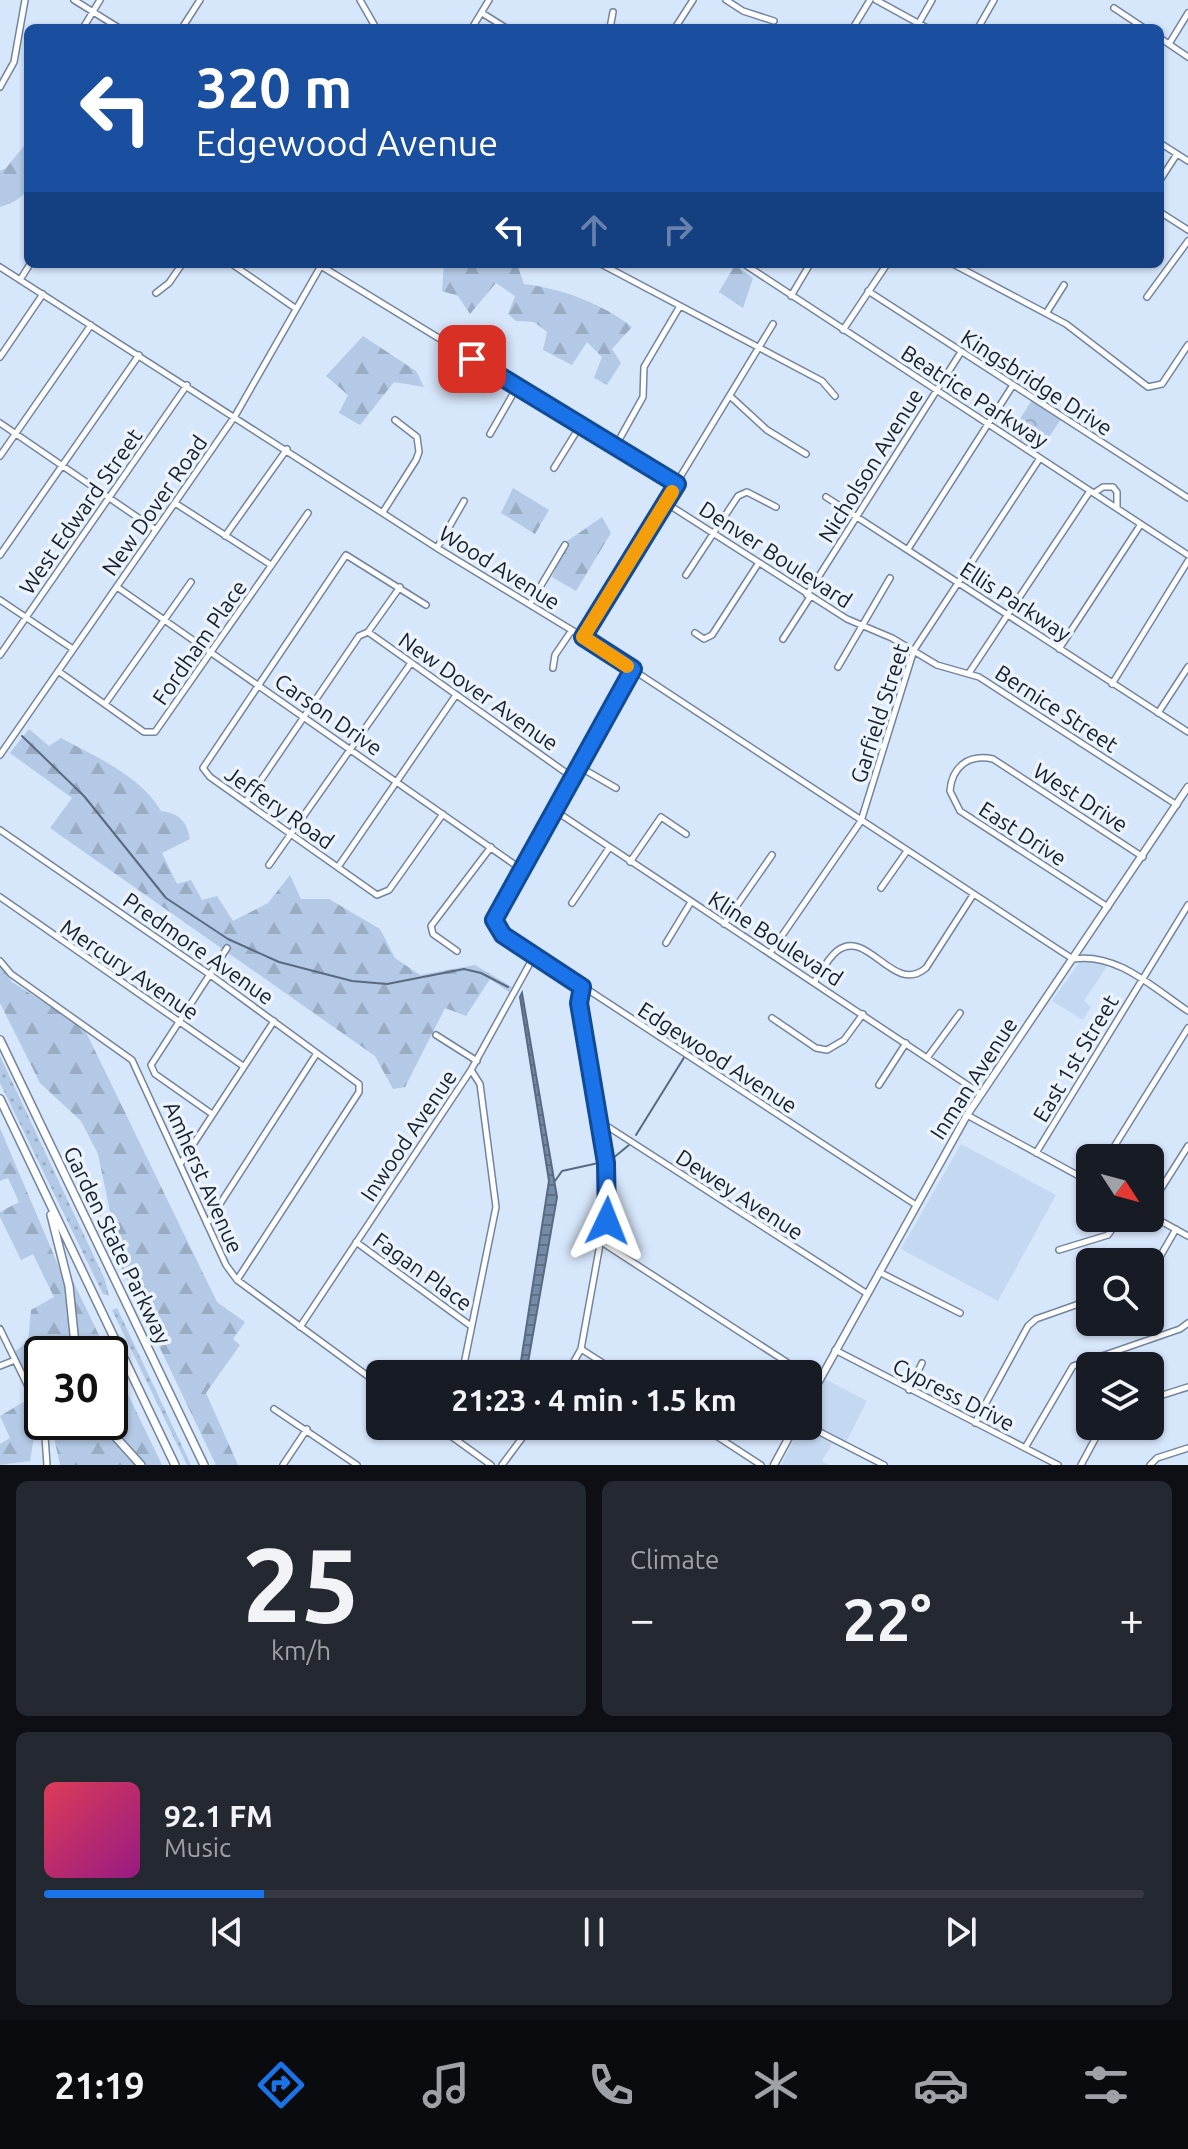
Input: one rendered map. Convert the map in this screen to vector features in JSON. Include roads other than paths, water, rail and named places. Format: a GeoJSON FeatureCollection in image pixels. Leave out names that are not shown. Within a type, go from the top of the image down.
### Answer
{"type":"FeatureCollection","features":[{"type":"Feature","properties":{"kind":"highway","name":"Garden State Parkway"},"geometry":{"type":"LineString","coordinates":[[0,1040],[204,1465]]}},
{"type":"Feature","properties":{"kind":"highway","name":"Garden State Parkway"},"geometry":{"type":"LineString","coordinates":[[0,1099],[175,1465]]}},
{"type":"Feature","properties":{"kind":"highway"},"geometry":{"type":"LineString","coordinates":[[42,1186],[62,1249],[74,1336]]}},
{"type":"Feature","properties":{"kind":"highway"},"geometry":{"type":"LineString","coordinates":[[118,1440],[141,1465]]}},
{"type":"Feature","properties":{"kind":"main road","name":"Inman Avenue"},"geometry":{"type":"LineString","coordinates":[[822,1374],[967,1115],[1144,857],[1188,787]]}},
{"type":"Feature","properties":{"kind":"main road"},"geometry":{"type":"LineString","coordinates":[[774,1465],[787,1440]]}},
{"type":"Feature","properties":{"kind":"street"},"geometry":{"type":"LineString","coordinates":[[0,87],[14,62],[25,0]]}},
{"type":"Feature","properties":{"kind":"street"},"geometry":{"type":"LineString","coordinates":[[74,0],[112,24]]}},
{"type":"Feature","properties":{"kind":"street"},"geometry":{"type":"LineString","coordinates":[[86,24],[100,0]]}},
{"type":"Feature","properties":{"kind":"street"},"geometry":{"type":"LineString","coordinates":[[185,24],[200,0]]}},
{"type":"Feature","properties":{"kind":"street"},"geometry":{"type":"LineString","coordinates":[[360,0],[374,24]]}},
{"type":"Feature","properties":{"kind":"street"},"geometry":{"type":"LineString","coordinates":[[475,24],[489,0]]}},
{"type":"Feature","properties":{"kind":"street"},"geometry":{"type":"LineString","coordinates":[[678,24],[693,0]]}},
{"type":"Feature","properties":{"kind":"street"},"geometry":{"type":"LineString","coordinates":[[726,0],[743,11],[774,21]]}},
{"type":"Feature","properties":{"kind":"street"},"geometry":{"type":"LineString","coordinates":[[855,24],[870,0]]}},
{"type":"Feature","properties":{"kind":"street"},"geometry":{"type":"LineString","coordinates":[[876,0],[915,24]]}},
{"type":"Feature","properties":{"kind":"street"},"geometry":{"type":"LineString","coordinates":[[919,24],[932,0]]}},
{"type":"Feature","properties":{"kind":"street"},"geometry":{"type":"LineString","coordinates":[[980,24],[994,0]]}},
{"type":"Feature","properties":{"kind":"street"},"geometry":{"type":"LineString","coordinates":[[1114,8],[1138,24]]}},
{"type":"Feature","properties":{"kind":"street"},"geometry":{"type":"LineString","coordinates":[[611,24],[613,12]]}},
{"type":"Feature","properties":{"kind":"street"},"geometry":{"type":"LineString","coordinates":[[482,13],[500,24]]}},
{"type":"Feature","properties":{"kind":"street"},"geometry":{"type":"LineString","coordinates":[[1169,44],[1188,13]]}},
{"type":"Feature","properties":{"kind":"street"},"geometry":{"type":"LineString","coordinates":[[1164,41],[1188,57]]}},
{"type":"Feature","properties":{"kind":"street"},"geometry":{"type":"LineString","coordinates":[[1164,146],[1188,161]]}},
{"type":"Feature","properties":{"kind":"street"},"geometry":{"type":"LineString","coordinates":[[1164,174],[1177,154]]}},
{"type":"Feature","properties":{"kind":"street"},"geometry":{"type":"LineString","coordinates":[[1164,215],[1188,230]]}},
{"type":"Feature","properties":{"kind":"street"},"geometry":{"type":"LineString","coordinates":[[1147,297],[1188,241]]}},
{"type":"Feature","properties":{"kind":"street","name":"Wood Avenue"},"geometry":{"type":"LineString","coordinates":[[0,267],[437,548],[633,669],[1073,959],[1088,957],[1114,962],[1188,1011]]}},
{"type":"Feature","properties":{"kind":"street"},"geometry":{"type":"LineString","coordinates":[[20,280],[28,268]]}},
{"type":"Feature","properties":{"kind":"street"},"geometry":{"type":"LineString","coordinates":[[156,293],[169,283],[179,268]]}},
{"type":"Feature","properties":{"kind":"street"},"geometry":{"type":"LineString","coordinates":[[238,268],[295,308]]}},
{"type":"Feature","properties":{"kind":"street","name":"New Dover Road"},"geometry":{"type":"LineString","coordinates":[[0,755],[235,416],[320,268]]}},
{"type":"Feature","properties":{"kind":"street"},"geometry":{"type":"LineString","coordinates":[[327,268],[677,484]]}},
{"type":"Feature","properties":{"kind":"street"},"geometry":{"type":"LineString","coordinates":[[609,268],[822,381],[835,396]]}},
{"type":"Feature","properties":{"kind":"street","name":"Beatrice Parkway"},"geometry":{"type":"LineString","coordinates":[[750,268],[1188,555]]}},
{"type":"Feature","properties":{"kind":"street"},"geometry":{"type":"LineString","coordinates":[[791,296],[808,268]]}},
{"type":"Feature","properties":{"kind":"street"},"geometry":{"type":"LineString","coordinates":[[843,330],[884,268]]}},
{"type":"Feature","properties":{"kind":"street"},"geometry":{"type":"LineString","coordinates":[[961,268],[1047,312],[1105,351],[1151,388],[1165,381],[1188,345]]}},
{"type":"Feature","properties":{"kind":"street"},"geometry":{"type":"LineString","coordinates":[[1047,312],[1064,285]]}},
{"type":"Feature","properties":{"kind":"street","name":"Kingsbridge Drive"},"geometry":{"type":"LineString","coordinates":[[868,291],[1188,498]]}},
{"type":"Feature","properties":{"kind":"street"},"geometry":{"type":"LineString","coordinates":[[0,357],[43,294]]}},
{"type":"Feature","properties":{"kind":"street"},"geometry":{"type":"LineString","coordinates":[[615,447],[643,397],[644,367],[680,306]]}},
{"type":"Feature","properties":{"kind":"street"},"geometry":{"type":"LineString","coordinates":[[583,637],[773,324]]}},
{"type":"Feature","properties":{"kind":"street"},"geometry":{"type":"LineString","coordinates":[[0,456],[91,325]]}},
{"type":"Feature","properties":{"kind":"street","name":"Nicholson Avenue"},"geometry":{"type":"LineString","coordinates":[[783,639],[961,352]]}},
{"type":"Feature","properties":{"kind":"street"},"geometry":{"type":"LineString","coordinates":[[0,555],[139,355]]}},
{"type":"Feature","properties":{"kind":"street","name":"West Edward Street"},"geometry":{"type":"LineString","coordinates":[[0,655],[187,385]]}},
{"type":"Feature","properties":{"kind":"street"},"geometry":{"type":"LineString","coordinates":[[908,549],[1013,385]]}},
{"type":"Feature","properties":{"kind":"street"},"geometry":{"type":"LineString","coordinates":[[490,434],[517,387]]}},
{"type":"Feature","properties":{"kind":"street"},"geometry":{"type":"LineString","coordinates":[[730,396],[767,430],[806,454]]}},
{"type":"Feature","properties":{"kind":"street"},"geometry":{"type":"LineString","coordinates":[[383,512],[419,452],[417,437],[395,420]]}},
{"type":"Feature","properties":{"kind":"street"},"geometry":{"type":"LineString","coordinates":[[0,423],[156,530]]}},
{"type":"Feature","properties":{"kind":"street"},"geometry":{"type":"LineString","coordinates":[[554,468],[580,426]]}},
{"type":"Feature","properties":{"kind":"street"},"geometry":{"type":"LineString","coordinates":[[225,536],[287,449]]}},
{"type":"Feature","properties":{"kind":"street","name":"Garfield Street"},"geometry":{"type":"LineString","coordinates":[[770,953],[861,821],[914,650],[1040,458]]}},
{"type":"Feature","properties":{"kind":"street"},"geometry":{"type":"LineString","coordinates":[[969,673],[1092,492],[1103,487],[1116,489],[1117,508]]}},
{"type":"Feature","properties":{"kind":"street"},"geometry":{"type":"LineString","coordinates":[[686,575],[742,493],[752,494],[776,507]]}},
{"type":"Feature","properties":{"kind":"street","name":"Ellis Parkway"},"geometry":{"type":"LineString","coordinates":[[826,497],[1188,732]]}},
{"type":"Feature","properties":{"kind":"street"},"geometry":{"type":"LineString","coordinates":[[437,548],[464,501]]}},
{"type":"Feature","properties":{"kind":"street"},"geometry":{"type":"LineString","coordinates":[[175,503],[272,565]]}},
{"type":"Feature","properties":{"kind":"street","name":"Denver Boulevard"},"geometry":{"type":"LineString","coordinates":[[666,503],[808,596],[914,650]]}},
{"type":"Feature","properties":{"kind":"street","name":"Fordham Place"},"geometry":{"type":"LineString","coordinates":[[58,671],[144,732],[155,732],[308,513]]}},
{"type":"Feature","properties":{"kind":"street"},"geometry":{"type":"LineString","coordinates":[[1059,649],[1141,524]]}},
{"type":"Feature","properties":{"kind":"street"},"geometry":{"type":"LineString","coordinates":[[530,604],[565,545]]}},
{"type":"Feature","properties":{"kind":"street","name":"Jeffery Road"},"geometry":{"type":"LineString","coordinates":[[400,587],[352,555],[346,555],[203,764],[206,774],[373,893],[386,893],[443,814]]}},
{"type":"Feature","properties":{"kind":"street"},"geometry":{"type":"LineString","coordinates":[[1112,684],[1188,561]]}},
{"type":"Feature","properties":{"kind":"street"},"geometry":{"type":"LineString","coordinates":[[695,633],[704,639],[712,635],[758,564]]}},
{"type":"Feature","properties":{"kind":"street"},"geometry":{"type":"LineString","coordinates":[[838,667],[890,578]]}},
{"type":"Feature","properties":{"kind":"street"},"geometry":{"type":"LineString","coordinates":[[105,704],[191,582]]}},
{"type":"Feature","properties":{"kind":"street","name":"Carson Drive"},"geometry":{"type":"LineString","coordinates":[[117,587],[521,869]]}},
{"type":"Feature","properties":{"kind":"street"},"geometry":{"type":"LineString","coordinates":[[246,802],[359,636],[368,632],[400,587],[426,605]]}},
{"type":"Feature","properties":{"kind":"street"},"geometry":{"type":"LineString","coordinates":[[0,600],[73,649]]}},
{"type":"Feature","properties":{"kind":"street"},"geometry":{"type":"LineString","coordinates":[[553,668],[555,655],[572,630]]}},
{"type":"Feature","properties":{"kind":"street","name":"New Dover Avenue"},"geometry":{"type":"LineString","coordinates":[[368,632],[572,777]]}},
{"type":"Feature","properties":{"kind":"street","name":"Bernice Street"},"geometry":{"type":"LineString","coordinates":[[914,650],[937,665],[969,673],[1177,805]]}},
{"type":"Feature","properties":{"kind":"street"},"geometry":{"type":"LineString","coordinates":[[269,865],[411,663]]}},
{"type":"Feature","properties":{"kind":"street"},"geometry":{"type":"LineString","coordinates":[[1158,713],[1188,667]]}},
{"type":"Feature","properties":{"kind":"street"},"geometry":{"type":"LineString","coordinates":[[521,869],[633,669]]}},
{"type":"Feature","properties":{"kind":"street"},"geometry":{"type":"LineString","coordinates":[[338,867],[456,695]]}},
{"type":"Feature","properties":{"kind":"street"},"geometry":{"type":"LineString","coordinates":[[862,740],[884,747]]}},
{"type":"Feature","properties":{"kind":"street","name":"East Drive"},"geometry":{"type":"LineString","coordinates":[[1002,763],[983,757],[962,764],[951,784],[958,809],[1109,908]]}},
{"type":"Feature","properties":{"kind":"street","name":"West Drive"},"geometry":{"type":"LineString","coordinates":[[1002,763],[1144,857]]}},
{"type":"Feature","properties":{"kind":"street"},"geometry":{"type":"LineString","coordinates":[[578,766],[616,788]]}},
{"type":"Feature","properties":{"kind":"street","name":"Kline Boulevard"},"geometry":{"type":"LineString","coordinates":[[554,810],[981,1094]]}},
{"type":"Feature","properties":{"kind":"street"},"geometry":{"type":"LineString","coordinates":[[630,862],[661,817],[686,834]]}},
{"type":"Feature","properties":{"kind":"street","name":"Predmore Avenue"},"geometry":{"type":"LineString","coordinates":[[0,830],[356,1079],[360,1089],[352,1103],[237,1280]]}},
{"type":"Feature","properties":{"kind":"street"},"geometry":{"type":"LineString","coordinates":[[457,951],[433,934],[431,926],[491,847]]}},
{"type":"Feature","properties":{"kind":"street"},"geometry":{"type":"LineString","coordinates":[[572,903],[609,848]]}},
{"type":"Feature","properties":{"kind":"street"},"geometry":{"type":"LineString","coordinates":[[881,888],[907,851]]}},
{"type":"Feature","properties":{"kind":"street"},"geometry":{"type":"LineString","coordinates":[[724,924],[772,855]]}},
{"type":"Feature","properties":{"kind":"street","name":"Edgewood Avenue"},"geometry":{"type":"LineString","coordinates":[[521,869],[496,915],[495,925],[503,935],[916,1205]]}},
{"type":"Feature","properties":{"kind":"street"},"geometry":{"type":"LineString","coordinates":[[815,981],[835,952],[848,946],[862,949],[899,974],[918,973],[926,968],[973,895]]}},
{"type":"Feature","properties":{"kind":"street","name":"Mercury Avenue"},"geometry":{"type":"LineString","coordinates":[[0,897],[243,1066]]}},
{"type":"Feature","properties":{"kind":"street"},"geometry":{"type":"LineString","coordinates":[[666,943],[691,902]]}},
{"type":"Feature","properties":{"kind":"street","name":"East 1st Street"},"geometry":{"type":"LineString","coordinates":[[1036,1153],[1188,905]]}},
{"type":"Feature","properties":{"kind":"street"},"geometry":{"type":"LineString","coordinates":[[212,1114],[151,1069],[227,948]]}},
{"type":"Feature","properties":{"kind":"street","name":"Inwood Avenue"},"geometry":{"type":"LineString","coordinates":[[300,1327],[477,1061],[534,956]]}},
{"type":"Feature","properties":{"kind":"street","name":"Amherst Avenue"},"geometry":{"type":"LineString","coordinates":[[0,961],[11,974],[129,1056],[207,1225],[237,1280],[366,1375]]}},
{"type":"Feature","properties":{"kind":"street"},"geometry":{"type":"LineString","coordinates":[[575,1360],[581,1349],[603,1243],[608,1182],[579,1003],[582,987]]}},
{"type":"Feature","properties":{"kind":"street"},"geometry":{"type":"LineString","coordinates":[[927,1058],[960,1013]]}},
{"type":"Feature","properties":{"kind":"street"},"geometry":{"type":"LineString","coordinates":[[772,1018],[816,1048],[827,1050],[839,1045],[863,1014]]}},
{"type":"Feature","properties":{"kind":"street"},"geometry":{"type":"LineString","coordinates":[[181,1163],[274,1021]]}},
{"type":"Feature","properties":{"kind":"street"},"geometry":{"type":"LineString","coordinates":[[1116,1144],[1188,1028]]}},
{"type":"Feature","properties":{"kind":"street"},"geometry":{"type":"LineString","coordinates":[[436,1035],[477,1061]]}},
{"type":"Feature","properties":{"kind":"street"},"geometry":{"type":"LineString","coordinates":[[879,1085],[906,1043]]}},
{"type":"Feature","properties":{"kind":"street"},"geometry":{"type":"LineString","coordinates":[[207,1225],[317,1053]]}},
{"type":"Feature","properties":{"kind":"street"},"geometry":{"type":"LineString","coordinates":[[465,1360],[496,1198],[480,1084],[471,1070]]}},
{"type":"Feature","properties":{"kind":"street"},"geometry":{"type":"LineString","coordinates":[[967,1115],[1076,1174]]}},
{"type":"Feature","properties":{"kind":"street","name":"Dewey Avenue"},"geometry":{"type":"LineString","coordinates":[[598,1121],[866,1293]]}},
{"type":"Feature","properties":{"kind":"street"},"geometry":{"type":"LineString","coordinates":[[1164,1184],[1188,1146]]}},
{"type":"Feature","properties":{"kind":"street"},"geometry":{"type":"LineString","coordinates":[[1164,1223],[1188,1236]]}},
{"type":"Feature","properties":{"kind":"street"},"geometry":{"type":"LineString","coordinates":[[1164,1250],[1176,1229]]}},
{"type":"Feature","properties":{"kind":"street"},"geometry":{"type":"LineString","coordinates":[[1059,1250],[1110,1232]]}},
{"type":"Feature","properties":{"kind":"street","name":"Fagan Place"},"geometry":{"type":"LineString","coordinates":[[356,1242],[471,1326]]}},
{"type":"Feature","properties":{"kind":"street"},"geometry":{"type":"LineString","coordinates":[[603,1243],[784,1360]]}},
{"type":"Feature","properties":{"kind":"street"},"geometry":{"type":"LineString","coordinates":[[878,1272],[960,1313]]}},
{"type":"Feature","properties":{"kind":"street"},"geometry":{"type":"LineString","coordinates":[[975,1423],[1028,1326],[1036,1319],[1076,1305]]}},
{"type":"Feature","properties":{"kind":"street"},"geometry":{"type":"LineString","coordinates":[[1025,1448],[1073,1366],[1180,1329],[1188,1323]]}},
{"type":"Feature","properties":{"kind":"street"},"geometry":{"type":"LineString","coordinates":[[0,1329],[24,1378]]}},
{"type":"Feature","properties":{"kind":"street"},"geometry":{"type":"LineString","coordinates":[[581,1349],[598,1360]]}},
{"type":"Feature","properties":{"kind":"street","name":"Cypress Drive"},"geometry":{"type":"LineString","coordinates":[[835,1350],[1058,1465]]}},
{"type":"Feature","properties":{"kind":"street"},"geometry":{"type":"LineString","coordinates":[[0,1366],[15,1360]]}},
{"type":"Feature","properties":{"kind":"street"},"geometry":{"type":"LineString","coordinates":[[909,1390],[922,1363]]}},
{"type":"Feature","properties":{"kind":"street"},"geometry":{"type":"LineString","coordinates":[[1164,1395],[1188,1387]]}},
{"type":"Feature","properties":{"kind":"street"},"geometry":{"type":"LineString","coordinates":[[274,1409],[357,1465]]}},
{"type":"Feature","properties":{"kind":"street"},"geometry":{"type":"LineString","coordinates":[[283,1465],[307,1429]]}},
{"type":"Feature","properties":{"kind":"street"},"geometry":{"type":"LineString","coordinates":[[822,1433],[884,1465]]}},
{"type":"Feature","properties":{"kind":"street"},"geometry":{"type":"LineString","coordinates":[[45,1440],[47,1465]]}},
{"type":"Feature","properties":{"kind":"street"},"geometry":{"type":"LineString","coordinates":[[457,1440],[491,1465]]}},
{"type":"Feature","properties":{"kind":"street"},"geometry":{"type":"LineString","coordinates":[[502,1465],[521,1440]]}},
{"type":"Feature","properties":{"kind":"street"},"geometry":{"type":"LineString","coordinates":[[723,1440],[761,1465]]}},
{"type":"Feature","properties":{"kind":"street"},"geometry":{"type":"LineString","coordinates":[[1081,1465],[1094,1440]]}},
{"type":"Feature","properties":{"kind":"street"},"geometry":{"type":"LineString","coordinates":[[1150,1465],[1157,1458],[1188,1448]]}},
{"type":"Feature","properties":{"kind":"waterway"},"geometry":{"type":"LineString","coordinates":[[22,736],[84,796],[166,898],[228,939],[279,962],[352,981],[387,984],[464,969],[481,973],[508,987]]}},
{"type":"Feature","properties":{"kind":"waterway"},"geometry":{"type":"LineString","coordinates":[[636,1135],[685,1056]]}},
{"type":"Feature","properties":{"kind":"waterway"},"geometry":{"type":"LineString","coordinates":[[612,1159],[629,1145]]}},
{"type":"Feature","properties":{"kind":"waterway"},"geometry":{"type":"LineString","coordinates":[[555,1181],[562,1171],[603,1162]]}}]}
